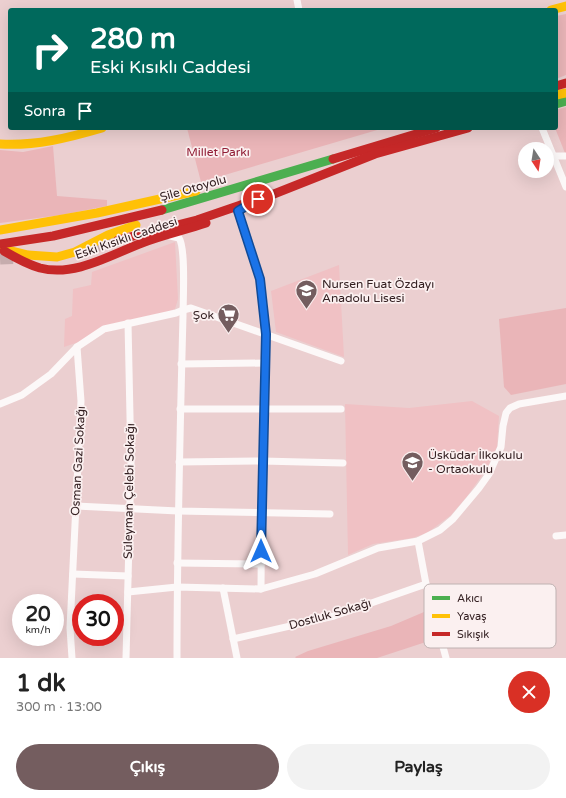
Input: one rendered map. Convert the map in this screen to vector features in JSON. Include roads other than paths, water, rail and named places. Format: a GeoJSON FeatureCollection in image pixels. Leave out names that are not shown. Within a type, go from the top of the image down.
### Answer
{"type":"FeatureCollection","features":[{"type":"Feature","properties":{"kind":"main road"},"geometry":{"type":"LineString","coordinates":[[0,144],[13,145],[41,143],[67,139],[96,130]]}},
{"type":"Feature","properties":{"kind":"main road","name":"Şile Otoyolu"},"geometry":{"type":"LineString","coordinates":[[0,244],[53,236],[114,222],[174,206],[429,130]]}},
{"type":"Feature","properties":{"kind":"main road"},"geometry":{"type":"LineString","coordinates":[[118,240],[197,220],[258,199],[304,180],[375,154],[461,130]]}},
{"type":"Feature","properties":{"kind":"main road","name":"Şile Otoyolu"},"geometry":{"type":"LineString","coordinates":[[0,230],[30,226],[168,198],[301,160],[373,137]]}},
{"type":"Feature","properties":{"kind":"main road"},"geometry":{"type":"LineString","coordinates":[[0,248],[41,257],[66,255],[114,232],[210,204],[304,168]]}},
{"type":"Feature","properties":{"kind":"main road","name":"Eski Kısıklı Caddesi"},"geometry":{"type":"LineString","coordinates":[[0,248],[17,260],[30,266],[58,270],[83,266],[142,243],[206,223],[238,211],[258,199]]}},
{"type":"Feature","properties":{"kind":"street"},"geometry":{"type":"LineString","coordinates":[[543,130],[548,142]]}},
{"type":"Feature","properties":{"kind":"street"},"geometry":{"type":"LineString","coordinates":[[566,156],[554,156],[566,187]]}},
{"type":"Feature","properties":{"kind":"street"},"geometry":{"type":"LineString","coordinates":[[238,211],[260,279],[266,334],[263,409],[261,589]]}},
{"type":"Feature","properties":{"kind":"street"},"geometry":{"type":"LineString","coordinates":[[164,236],[176,236],[181,241],[182,251],[183,310],[177,563],[177,658]]}},
{"type":"Feature","properties":{"kind":"street"},"geometry":{"type":"LineString","coordinates":[[0,404],[22,395],[51,374],[77,347],[104,329],[192,308],[341,361]]}},
{"type":"Feature","properties":{"kind":"street","name":"Süleyman Çelebi Sokağı"},"geometry":{"type":"LineString","coordinates":[[126,658],[131,463],[128,323]]}},
{"type":"Feature","properties":{"kind":"street","name":"Osman Gazi Sokağı"},"geometry":{"type":"LineString","coordinates":[[72,658],[70,628],[81,401],[77,347]]}},
{"type":"Feature","properties":{"kind":"street"},"geometry":{"type":"LineString","coordinates":[[181,364],[265,363]]}},
{"type":"Feature","properties":{"kind":"street"},"geometry":{"type":"LineString","coordinates":[[128,592],[177,587],[261,589],[315,574],[378,548],[418,540],[440,530],[453,519],[489,474],[501,446],[503,426],[506,414],[510,408],[519,404],[566,396]]}},
{"type":"Feature","properties":{"kind":"street"},"geometry":{"type":"LineString","coordinates":[[180,409],[341,410]]}},
{"type":"Feature","properties":{"kind":"street"},"geometry":{"type":"LineString","coordinates":[[179,462],[262,461],[343,463]]}},
{"type":"Feature","properties":{"kind":"street"},"geometry":{"type":"LineString","coordinates":[[76,506],[178,511],[330,514]]}},
{"type":"Feature","properties":{"kind":"street"},"geometry":{"type":"LineString","coordinates":[[556,536],[566,535]]}},
{"type":"Feature","properties":{"kind":"street"},"geometry":{"type":"LineString","coordinates":[[418,540],[426,584]]}},
{"type":"Feature","properties":{"kind":"street"},"geometry":{"type":"LineString","coordinates":[[177,563],[261,564]]}},
{"type":"Feature","properties":{"kind":"street"},"geometry":{"type":"LineString","coordinates":[[73,574],[128,576]]}},
{"type":"Feature","properties":{"kind":"street","name":"Dostluk Sokağı"},"geometry":{"type":"LineString","coordinates":[[234,639],[334,616],[424,585]]}},
{"type":"Feature","properties":{"kind":"street"},"geometry":{"type":"LineString","coordinates":[[223,588],[238,658]]}},
{"type":"Feature","properties":{"kind":"street"},"geometry":{"type":"LineString","coordinates":[[443,648],[446,658]]}},
{"type":"Feature","properties":{"kind":"tunnel"},"geometry":{"type":"LineString","coordinates":[[87,248],[118,240]]}},
{"type":"Feature","properties":{"kind":"tunnel"},"geometry":{"type":"LineString","coordinates":[[0,258],[22,257]]}},
{"type":"Feature","properties":{"kind":"place","name":"Nursen Fuat Özdayı Anadolu Lisesi"},"geometry":{"type":"Point","coordinates":[307,310]}},
{"type":"Feature","properties":{"kind":"place","name":"Şok"},"geometry":{"type":"Point","coordinates":[229,334]}},
{"type":"Feature","properties":{"kind":"place","name":"Üsküdar İlkokulu - Ortaokulu"},"geometry":{"type":"Point","coordinates":[412,482]}},
{"type":"Feature","properties":{"kind":"park label","name":"Millet Parkı"},"geometry":{"type":"Point","coordinates":[218,152]}}]}
